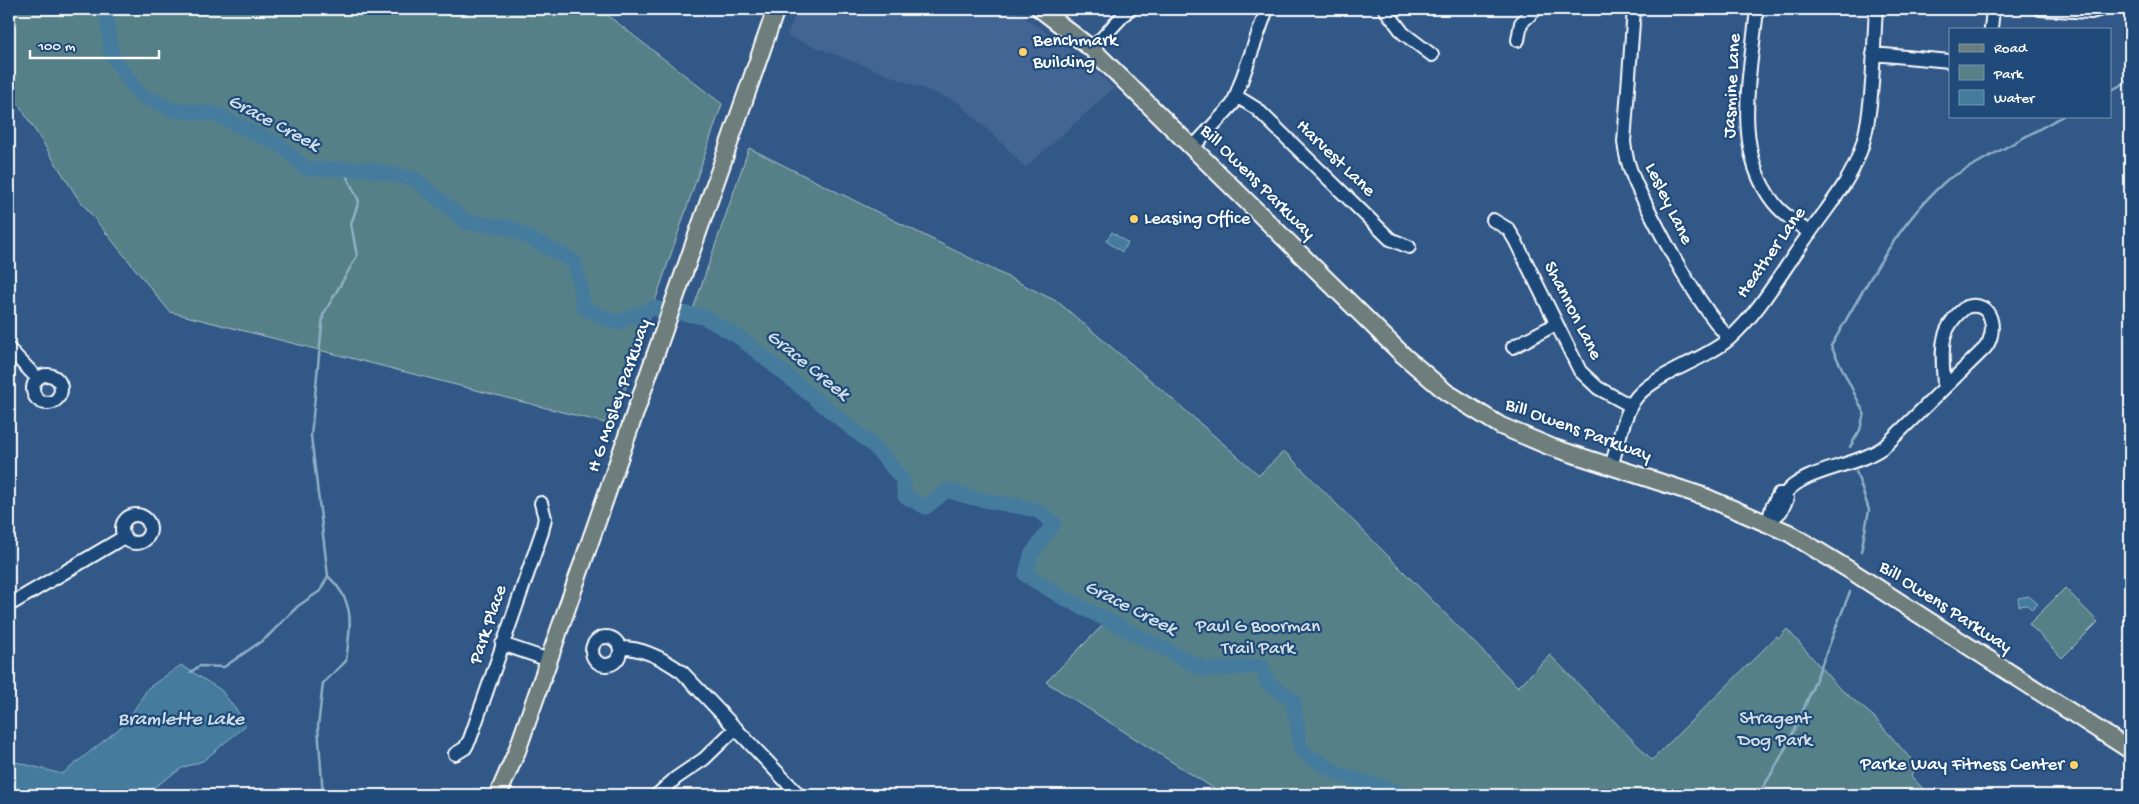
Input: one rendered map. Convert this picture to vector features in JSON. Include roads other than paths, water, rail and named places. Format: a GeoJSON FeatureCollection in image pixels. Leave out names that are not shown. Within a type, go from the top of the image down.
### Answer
{"type":"FeatureCollection","features":[{"type":"Feature","properties":{"kind":"main road","name":"H G Mosley Parkway"},"geometry":{"type":"LineString","coordinates":[[498,795],[518,751],[776,9]]}},
{"type":"Feature","properties":{"kind":"main road","name":"Bill Owens Parkway"},"geometry":{"type":"LineString","coordinates":[[1040,9],[1092,49],[1403,355],[1442,388],[1501,426],[1551,447],[1703,496],[1768,523],[1856,574],[2130,750]]}},
{"type":"Feature","properties":{"kind":"street"},"geometry":{"type":"LineString","coordinates":[[1092,49],[1129,9]]}},
{"type":"Feature","properties":{"kind":"street"},"geometry":{"type":"LineString","coordinates":[[1193,147],[1228,110],[1236,96],[1268,9]]}},
{"type":"Feature","properties":{"kind":"street"},"geometry":{"type":"LineString","coordinates":[[1385,9],[1403,33],[1432,55]]}},
{"type":"Feature","properties":{"kind":"street"},"geometry":{"type":"LineString","coordinates":[[1518,40],[1521,24],[1536,9]]}},
{"type":"Feature","properties":{"kind":"street","name":"Lesley Lane"},"geometry":{"type":"LineString","coordinates":[[1634,9],[1624,142],[1628,164],[1632,176],[1680,270],[1701,304],[1730,339]]}},
{"type":"Feature","properties":{"kind":"street","name":"Jasmine Lane"},"geometry":{"type":"LineString","coordinates":[[1757,9],[1748,113],[1748,147],[1757,174],[1770,197],[1781,211],[1810,233]]}},
{"type":"Feature","properties":{"kind":"street","name":"Heather Lane"},"geometry":{"type":"LineString","coordinates":[[1611,466],[1631,406],[1637,396],[1647,387],[1710,354],[1730,339],[1760,303],[1848,177],[1861,151],[1867,124],[1876,9]]}},
{"type":"Feature","properties":{"kind":"street"},"geometry":{"type":"LineString","coordinates":[[1991,28],[1992,9]]}},
{"type":"Feature","properties":{"kind":"street"},"geometry":{"type":"LineString","coordinates":[[2040,9],[2090,12],[2102,9]]}},
{"type":"Feature","properties":{"kind":"street"},"geometry":{"type":"LineString","coordinates":[[1873,54],[1949,61]]}},
{"type":"Feature","properties":{"kind":"street","name":"Harvest Lane"},"geometry":{"type":"LineString","coordinates":[[1236,96],[1257,110],[1390,239],[1409,247]]}},
{"type":"Feature","properties":{"kind":"street","name":"Shannon Lane"},"geometry":{"type":"LineString","coordinates":[[1493,220],[1512,234],[1584,376],[1605,393],[1631,406]]}},
{"type":"Feature","properties":{"kind":"street"},"geometry":{"type":"LineString","coordinates":[[1768,523],[1781,511],[1787,499],[1785,494],[1802,480],[1881,449],[1944,388],[1991,340],[1990,317],[1988,311],[1982,307],[1966,307],[1946,327],[1943,344],[1944,388]]}},
{"type":"Feature","properties":{"kind":"street"},"geometry":{"type":"LineString","coordinates":[[1513,347],[1556,324]]}},
{"type":"Feature","properties":{"kind":"street"},"geometry":{"type":"LineString","coordinates":[[9,349],[37,378]]}},
{"type":"Feature","properties":{"kind":"street","name":"Park Place"},"geometry":{"type":"LineString","coordinates":[[455,754],[468,743],[544,526],[546,518],[541,503]]}},
{"type":"Feature","properties":{"kind":"street"},"geometry":{"type":"LineString","coordinates":[[9,605],[124,537]]}},
{"type":"Feature","properties":{"kind":"street"},"geometry":{"type":"LineString","coordinates":[[502,644],[549,660]]}},
{"type":"Feature","properties":{"kind":"street"},"geometry":{"type":"LineString","coordinates":[[620,648],[636,649],[660,658],[676,668],[691,681],[799,795]]}},
{"type":"Feature","properties":{"kind":"street"},"geometry":{"type":"LineString","coordinates":[[657,795],[676,778],[704,759],[736,728]]}},
{"type":"Feature","properties":{"kind":"water"},"geometry":{"type":"Polygon","coordinates":[[[1112,232],[1128,243],[1122,252],[1106,241],[1112,232]]]}},
{"type":"Feature","properties":{"kind":"water"},"geometry":{"type":"Polygon","coordinates":[[[2029,596],[2038,604],[2032,610],[2027,605],[2019,606],[2018,598],[2029,596]]]}},
{"type":"Feature","properties":{"kind":"water","name":"Bramlette Lake"},"geometry":{"type":"Polygon","coordinates":[[[181,665],[221,690],[244,720],[245,726],[203,761],[182,768],[143,795],[9,795],[9,760],[62,774],[125,724],[148,688],[181,665]]]}},
{"type":"Feature","properties":{"kind":"waterway","name":"Grace Creek"},"geometry":{"type":"LineString","coordinates":[[106,9],[112,56],[139,94],[173,110],[215,114],[280,145],[307,169],[366,169],[415,179],[466,222],[508,227],[575,262],[584,308],[617,323],[653,308],[704,317],[739,337],[875,447],[903,480],[905,496],[926,507],[947,490],[973,498],[1037,510],[1054,523],[1031,555],[1026,575],[1062,597],[1206,670],[1262,666],[1267,682],[1293,700],[1301,751],[1339,774],[1406,795]]}},
{"type":"Feature","properties":{"kind":"waterway"},"geometry":{"type":"LineString","coordinates":[[2112,90],[2130,80]]}},
{"type":"Feature","properties":{"kind":"waterway"},"geometry":{"type":"LineString","coordinates":[[1850,447],[1860,430],[1864,413],[1831,346],[1883,257],[1913,216],[1948,179],[2059,118]]}},
{"type":"Feature","properties":{"kind":"waterway"},"geometry":{"type":"LineString","coordinates":[[323,795],[318,727],[323,683],[346,661],[350,626],[344,596],[328,576],[311,436],[323,315],[357,256],[351,224],[359,201],[343,169]]}},
{"type":"Feature","properties":{"kind":"waterway"},"geometry":{"type":"LineString","coordinates":[[1856,471],[1869,510],[1861,552]]}},
{"type":"Feature","properties":{"kind":"waterway"},"geometry":{"type":"LineString","coordinates":[[191,672],[199,666],[224,667],[266,638],[298,606],[320,591],[328,576]]}},
{"type":"Feature","properties":{"kind":"waterway"},"geometry":{"type":"LineString","coordinates":[[1758,795],[1786,747],[1798,721],[1850,592]]}},
{"type":"Feature","properties":{"kind":"place","name":"Benchmark Building"},"geometry":{"type":"Point","coordinates":[1023,52]}},
{"type":"Feature","properties":{"kind":"place","name":"Leasing Office"},"geometry":{"type":"Point","coordinates":[1134,219]}},
{"type":"Feature","properties":{"kind":"place","name":"Parke Way Fitness Center"},"geometry":{"type":"Point","coordinates":[2074,765]}},
{"type":"Feature","properties":{"kind":"park label","name":"Paul G Boorman Trail Park"},"geometry":{"type":"Point","coordinates":[1258,638]}},
{"type":"Feature","properties":{"kind":"park label","name":"Stragent Dog Park"},"geometry":{"type":"Point","coordinates":[1775,730]}}]}
